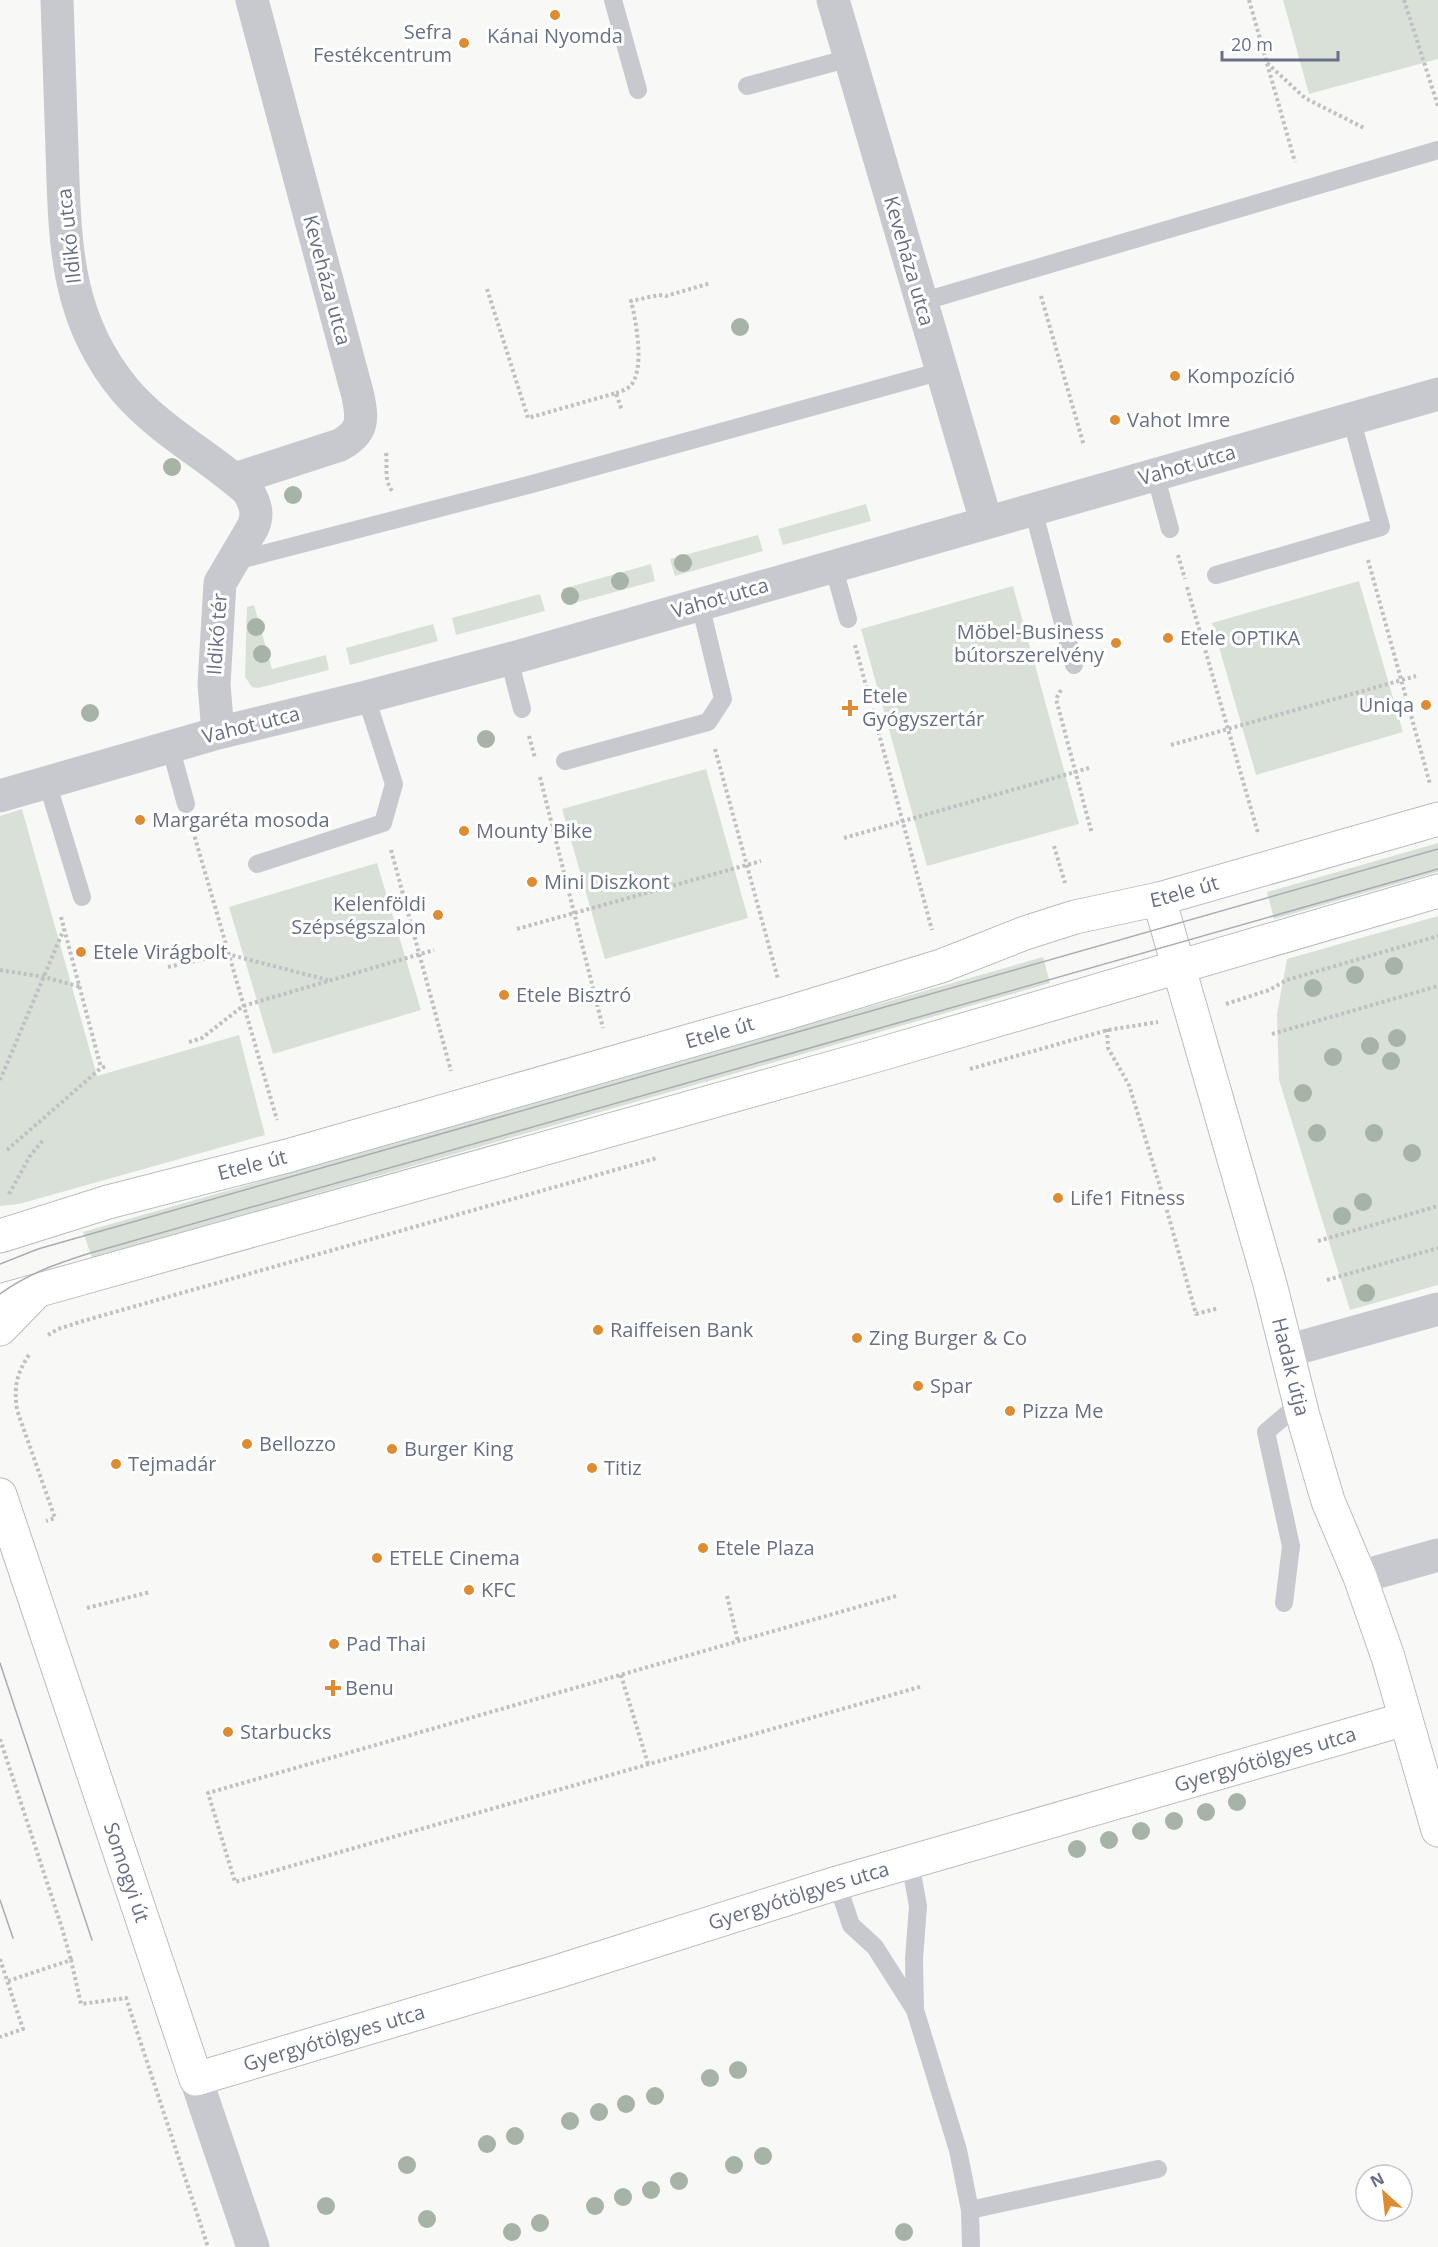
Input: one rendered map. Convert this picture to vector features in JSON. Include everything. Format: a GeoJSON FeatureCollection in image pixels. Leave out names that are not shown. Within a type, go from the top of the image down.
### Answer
{"type":"FeatureCollection","features":[{"type":"Feature","properties":{"kind":"main road","name":"Etele út"},"geometry":{"type":"LineString","coordinates":[[0,1236],[108,1202],[287,1156],[787,1013],[941,966],[1035,929],[1075,917],[1159,899],[1269,868],[1435,804]]}},
{"type":"Feature","properties":{"kind":"main road"},"geometry":{"type":"LineString","coordinates":[[0,1301],[35,1293],[278,1221],[874,1056],[1438,891]]}},
{"type":"Feature","properties":{"kind":"main road","name":"Hadak útja"},"geometry":{"type":"LineString","coordinates":[[1159,899],[1269,1284],[1328,1502],[1360,1577],[1388,1657],[1438,1830]]}},
{"type":"Feature","properties":{"kind":"main road"},"geometry":{"type":"LineString","coordinates":[[0,1329],[35,1293]]}},
{"type":"Feature","properties":{"kind":"main road","name":"Somogyi út"},"geometry":{"type":"LineString","coordinates":[[0,1495],[196,2079]]}},
{"type":"Feature","properties":{"kind":"main road","name":"Gyergyótölgyes utca"},"geometry":{"type":"LineString","coordinates":[[196,2079],[553,1973],[837,1883],[1405,1719]]}},
{"type":"Feature","properties":{"kind":"street","name":"Ildikó utca"},"geometry":{"type":"LineString","coordinates":[[57,0],[64,227],[70,278],[82,315],[100,353],[125,390],[143,409],[235,479]]}},
{"type":"Feature","properties":{"kind":"street","name":"Keveháza utca"},"geometry":{"type":"LineString","coordinates":[[235,479],[340,445],[353,438],[361,420],[358,396],[252,0]]}},
{"type":"Feature","properties":{"kind":"street","name":"Keveháza utca"},"geometry":{"type":"LineString","coordinates":[[833,0],[986,521]]}},
{"type":"Feature","properties":{"kind":"street","name":"Vahot utca"},"geometry":{"type":"LineString","coordinates":[[0,796],[218,733],[509,659],[986,521],[1438,394]]}},
{"type":"Feature","properties":{"kind":"street","name":"Ildikó tér"},"geometry":{"type":"LineString","coordinates":[[218,733],[214,684],[220,583],[256,519],[253,500],[235,479]]}},
{"type":"Feature","properties":{"kind":"street"},"geometry":{"type":"LineString","coordinates":[[1287,1351],[1438,1309]]}},
{"type":"Feature","properties":{"kind":"street"},"geometry":{"type":"LineString","coordinates":[[1360,1577],[1438,1555]]}},
{"type":"Feature","properties":{"kind":"street","name":"Somogyi út"},"geometry":{"type":"LineString","coordinates":[[196,2079],[253,2247]]}},
{"type":"Feature","properties":{"kind":"lane"},"geometry":{"type":"LineString","coordinates":[[613,0],[638,90]]}},
{"type":"Feature","properties":{"kind":"lane"},"geometry":{"type":"LineString","coordinates":[[747,86],[850,58]]}},
{"type":"Feature","properties":{"kind":"lane"},"geometry":{"type":"LineString","coordinates":[[921,302],[1438,150]]}},
{"type":"Feature","properties":{"kind":"lane"},"geometry":{"type":"LineString","coordinates":[[232,562],[532,484],[942,371]]}},
{"type":"Feature","properties":{"kind":"lane"},"geometry":{"type":"LineString","coordinates":[[1216,575],[1381,527],[1351,418]]}},
{"type":"Feature","properties":{"kind":"lane"},"geometry":{"type":"LineString","coordinates":[[1155,474],[1170,529]]}},
{"type":"Feature","properties":{"kind":"lane"},"geometry":{"type":"LineString","coordinates":[[1033,509],[1074,665]]}},
{"type":"Feature","properties":{"kind":"lane"},"geometry":{"type":"LineString","coordinates":[[833,565],[848,619]]}},
{"type":"Feature","properties":{"kind":"lane"},"geometry":{"type":"LineString","coordinates":[[565,761],[708,722],[723,699],[700,604]]}},
{"type":"Feature","properties":{"kind":"lane"},"geometry":{"type":"LineString","coordinates":[[509,659],[522,709]]}},
{"type":"Feature","properties":{"kind":"lane"},"geometry":{"type":"LineString","coordinates":[[258,864],[383,823],[394,784],[366,697]]}},
{"type":"Feature","properties":{"kind":"lane"},"geometry":{"type":"LineString","coordinates":[[170,746],[186,804]]}},
{"type":"Feature","properties":{"kind":"lane"},"geometry":{"type":"LineString","coordinates":[[47,782],[82,897]]}},
{"type":"Feature","properties":{"kind":"lane"},"geometry":{"type":"LineString","coordinates":[[1284,1603],[1291,1546],[1266,1432],[1300,1403]]}},
{"type":"Feature","properties":{"kind":"lane"},"geometry":{"type":"LineString","coordinates":[[910,1862],[918,1906],[914,1959],[915,2010],[958,2151],[970,2210],[971,2247]]}},
{"type":"Feature","properties":{"kind":"lane"},"geometry":{"type":"LineString","coordinates":[[837,1883],[851,1925],[874,1947],[915,2010]]}},
{"type":"Feature","properties":{"kind":"lane"},"geometry":{"type":"LineString","coordinates":[[970,2210],[1158,2169]]}},
{"type":"Feature","properties":{"kind":"path"},"geometry":{"type":"LineString","coordinates":[[1248,0],[1303,189]]}},
{"type":"Feature","properties":{"kind":"path"},"geometry":{"type":"LineString","coordinates":[[1404,0],[1438,106]]}},
{"type":"Feature","properties":{"kind":"path"},"geometry":{"type":"LineString","coordinates":[[1266,62],[1305,98],[1366,129]]}},
{"type":"Feature","properties":{"kind":"path"},"geometry":{"type":"LineString","coordinates":[[1033,269],[1084,446]]}},
{"type":"Feature","properties":{"kind":"path"},"geometry":{"type":"LineString","coordinates":[[487,289],[528,418],[616,393],[629,387],[637,374],[639,359],[631,301],[662,294],[666,296],[711,283]]}},
{"type":"Feature","properties":{"kind":"path"},"geometry":{"type":"LineString","coordinates":[[616,393],[622,411]]}},
{"type":"Feature","properties":{"kind":"path"},"geometry":{"type":"LineString","coordinates":[[385,449],[385,473],[388,486],[396,496]]}},
{"type":"Feature","properties":{"kind":"path"},"geometry":{"type":"LineString","coordinates":[[1170,529],[1269,868]]}},
{"type":"Feature","properties":{"kind":"path"},"geometry":{"type":"LineString","coordinates":[[1361,533],[1435,804]]}},
{"type":"Feature","properties":{"kind":"path"},"geometry":{"type":"LineString","coordinates":[[848,619],[941,966]]}},
{"type":"Feature","properties":{"kind":"path"},"geometry":{"type":"LineString","coordinates":[[1074,665],[1056,699],[1092,834]]}},
{"type":"Feature","properties":{"kind":"path"},"geometry":{"type":"LineString","coordinates":[[1171,745],[1416,676]]}},
{"type":"Feature","properties":{"kind":"path"},"geometry":{"type":"LineString","coordinates":[[522,709],[611,1063]]}},
{"type":"Feature","properties":{"kind":"path"},"geometry":{"type":"LineString","coordinates":[[708,722],[787,1013]]}},
{"type":"Feature","properties":{"kind":"path"},"geometry":{"type":"LineString","coordinates":[[844,838],[1089,768]]}},
{"type":"Feature","properties":{"kind":"path"},"geometry":{"type":"LineString","coordinates":[[186,804],[287,1156]]}},
{"type":"Feature","properties":{"kind":"path"},"geometry":{"type":"LineString","coordinates":[[383,823],[420,954],[459,1107]]}},
{"type":"Feature","properties":{"kind":"path"},"geometry":{"type":"LineString","coordinates":[[1054,846],[1066,888]]}},
{"type":"Feature","properties":{"kind":"path"},"geometry":{"type":"LineString","coordinates":[[517,929],[761,861]]}},
{"type":"Feature","properties":{"kind":"path"},"geometry":{"type":"LineString","coordinates":[[82,897],[60,914],[101,1068]]}},
{"type":"Feature","properties":{"kind":"path"},"geometry":{"type":"LineString","coordinates":[[0,1080],[64,928]]}},
{"type":"Feature","properties":{"kind":"path"},"geometry":{"type":"LineString","coordinates":[[1269,990],[1287,980],[1438,936]]}},
{"type":"Feature","properties":{"kind":"path"},"geometry":{"type":"LineString","coordinates":[[189,1042],[202,1038],[243,1006],[435,950]]}},
{"type":"Feature","properties":{"kind":"path"},"geometry":{"type":"LineString","coordinates":[[168,967],[228,954],[328,981]]}},
{"type":"Feature","properties":{"kind":"path"},"geometry":{"type":"LineString","coordinates":[[0,969],[81,987]]}},
{"type":"Feature","properties":{"kind":"path"},"geometry":{"type":"LineString","coordinates":[[1272,1034],[1438,986]]}},
{"type":"Feature","properties":{"kind":"path"},"geometry":{"type":"LineString","coordinates":[[969,1070],[1108,1030],[1192,1016]]}},
{"type":"Feature","properties":{"kind":"path"},"geometry":{"type":"LineString","coordinates":[[1105,1022],[1108,1030],[1108,1048],[1129,1085],[1196,1314],[1219,1308]]}},
{"type":"Feature","properties":{"kind":"path"},"geometry":{"type":"LineString","coordinates":[[7,1149],[101,1068],[107,1066]]}},
{"type":"Feature","properties":{"kind":"path"},"geometry":{"type":"LineString","coordinates":[[6,1200],[30,1156],[44,1138]]}},
{"type":"Feature","properties":{"kind":"path"},"geometry":{"type":"LineString","coordinates":[[43,1338],[58,1329],[83,1321],[659,1158]]}},
{"type":"Feature","properties":{"kind":"path"},"geometry":{"type":"LineString","coordinates":[[1318,1241],[1438,1206]]}},
{"type":"Feature","properties":{"kind":"path"},"geometry":{"type":"LineString","coordinates":[[1327,1280],[1438,1248]]}},
{"type":"Feature","properties":{"kind":"path"},"geometry":{"type":"LineString","coordinates":[[30,1353],[16,1379],[14,1392],[16,1410],[54,1518]]}},
{"type":"Feature","properties":{"kind":"path"},"geometry":{"type":"LineString","coordinates":[[87,1608],[150,1592]]}},
{"type":"Feature","properties":{"kind":"path"},"geometry":{"type":"LineString","coordinates":[[727,1596],[738,1641]]}},
{"type":"Feature","properties":{"kind":"path"},"geometry":{"type":"LineString","coordinates":[[896,1596],[208,1793],[235,1882],[923,1686]]}},
{"type":"Feature","properties":{"kind":"path"},"geometry":{"type":"LineString","coordinates":[[621,1675],[648,1764]]}},
{"type":"Feature","properties":{"kind":"path"},"geometry":{"type":"LineString","coordinates":[[0,1739],[62,1928],[81,2004],[126,1998],[208,2247]]}},
{"type":"Feature","properties":{"kind":"path"},"geometry":{"type":"LineString","coordinates":[[0,1959],[23,2029],[0,2037]]}},
{"type":"Feature","properties":{"kind":"path"},"geometry":{"type":"LineString","coordinates":[[8,1982],[71,1960]]}},
{"type":"Feature","properties":{"kind":"shaded area"},"geometry":{"type":"Polygon","coordinates":[[[1283,0],[1438,0],[1438,59],[1309,94],[1283,0]]]}},
{"type":"Feature","properties":{"kind":"shaded area"},"geometry":{"type":"Polygon","coordinates":[[[866,504],[871,521],[783,545],[778,529],[866,504]]]}},
{"type":"Feature","properties":{"kind":"shaded area"},"geometry":{"type":"Polygon","coordinates":[[[758,535],[763,551],[675,576],[670,559],[758,535]]]}},
{"type":"Feature","properties":{"kind":"shaded area"},"geometry":{"type":"Polygon","coordinates":[[[651,564],[655,581],[567,605],[562,589],[651,564]]]}},
{"type":"Feature","properties":{"kind":"shaded area"},"geometry":{"type":"Polygon","coordinates":[[[1359,581],[1403,732],[1256,775],[1212,623],[1359,581]]]}},
{"type":"Feature","properties":{"kind":"shaded area"},"geometry":{"type":"Polygon","coordinates":[[[1013,586],[1079,824],[927,866],[861,629],[1013,586]]]}},
{"type":"Feature","properties":{"kind":"shaded area"},"geometry":{"type":"Polygon","coordinates":[[[540,594],[545,611],[456,635],[452,618],[540,594]]]}},
{"type":"Feature","properties":{"kind":"shaded area"},"geometry":{"type":"Polygon","coordinates":[[[254,605],[272,669],[326,655],[329,670],[258,688],[252,687],[245,677],[247,607],[254,605]]]}},
{"type":"Feature","properties":{"kind":"shaded area"},"geometry":{"type":"Polygon","coordinates":[[[433,624],[438,641],[350,665],[346,648],[433,624]]]}},
{"type":"Feature","properties":{"kind":"shaded area"},"geometry":{"type":"Polygon","coordinates":[[[706,769],[748,918],[605,959],[562,809],[706,769]]]}},
{"type":"Feature","properties":{"kind":"shaded area"},"geometry":{"type":"Polygon","coordinates":[[[22,809],[97,1076],[239,1035],[265,1135],[19,1204],[0,1206],[0,816],[22,809]]]}},
{"type":"Feature","properties":{"kind":"shaded area"},"geometry":{"type":"Polygon","coordinates":[[[1438,843],[1438,872],[1274,919],[1267,892],[1438,843]]]}},
{"type":"Feature","properties":{"kind":"shaded area"},"geometry":{"type":"Polygon","coordinates":[[[377,863],[421,1010],[273,1054],[229,907],[377,863]]]}},
{"type":"Feature","properties":{"kind":"shaded area"},"geometry":{"type":"Polygon","coordinates":[[[1438,916],[1438,1285],[1350,1310],[1279,1080],[1277,1014],[1287,959],[1438,916]]]}},
{"type":"Feature","properties":{"kind":"shaded area"},"geometry":{"type":"Polygon","coordinates":[[[1043,957],[1050,983],[92,1258],[83,1232],[1043,957]]]}},
{"type":"Feature","properties":{"kind":"tram line"},"geometry":{"type":"LineString","coordinates":[[0,1264],[38,1249],[1438,849]]}},
{"type":"Feature","properties":{"kind":"tram line"},"geometry":{"type":"LineString","coordinates":[[0,1294],[31,1275],[87,1254],[1438,869]]}},
{"type":"Feature","properties":{"kind":"tram line"},"geometry":{"type":"LineString","coordinates":[[0,1663],[92,1940]]}},
{"type":"Feature","properties":{"kind":"tram line"},"geometry":{"type":"LineString","coordinates":[[0,1900],[13,1938]]}},
{"type":"Feature","properties":{"kind":"place","name":"Kánai Nyomda"},"geometry":{"type":"Point","coordinates":[555,15]}},
{"type":"Feature","properties":{"kind":"place","name":"Sefra Festékcentrum"},"geometry":{"type":"Point","coordinates":[464,43]}},
{"type":"Feature","properties":{"kind":"place","name":"Kompozíció"},"geometry":{"type":"Point","coordinates":[1175,376]}},
{"type":"Feature","properties":{"kind":"place","name":"Vahot Imre"},"geometry":{"type":"Point","coordinates":[1115,420]}},
{"type":"Feature","properties":{"kind":"place","name":"Etele OPTIKA"},"geometry":{"type":"Point","coordinates":[1168,638]}},
{"type":"Feature","properties":{"kind":"place","name":"Möbel-Business bútorszerelvény"},"geometry":{"type":"Point","coordinates":[1116,643]}},
{"type":"Feature","properties":{"kind":"place","name":"Uniqa"},"geometry":{"type":"Point","coordinates":[1426,705]}},
{"type":"Feature","properties":{"kind":"place","name":"Etele Gyógyszertár"},"geometry":{"type":"Point","coordinates":[850,708]}},
{"type":"Feature","properties":{"kind":"place","name":"Margaréta mosoda"},"geometry":{"type":"Point","coordinates":[140,820]}},
{"type":"Feature","properties":{"kind":"place","name":"Mounty Bike"},"geometry":{"type":"Point","coordinates":[464,831]}},
{"type":"Feature","properties":{"kind":"place","name":"Mini Diszkont"},"geometry":{"type":"Point","coordinates":[532,882]}},
{"type":"Feature","properties":{"kind":"place","name":"Kelenföldi Szépségszalon"},"geometry":{"type":"Point","coordinates":[438,915]}},
{"type":"Feature","properties":{"kind":"place","name":"Etele Virágbolt"},"geometry":{"type":"Point","coordinates":[81,952]}},
{"type":"Feature","properties":{"kind":"place","name":"Etele Bisztró"},"geometry":{"type":"Point","coordinates":[504,995]}},
{"type":"Feature","properties":{"kind":"place","name":"Life1 Fitness"},"geometry":{"type":"Point","coordinates":[1058,1198]}},
{"type":"Feature","properties":{"kind":"place","name":"Raiffeisen Bank"},"geometry":{"type":"Point","coordinates":[598,1330]}},
{"type":"Feature","properties":{"kind":"place","name":"Zing Burger & Co"},"geometry":{"type":"Point","coordinates":[857,1338]}},
{"type":"Feature","properties":{"kind":"place","name":"Spar"},"geometry":{"type":"Point","coordinates":[918,1386]}},
{"type":"Feature","properties":{"kind":"place","name":"Pizza Me"},"geometry":{"type":"Point","coordinates":[1010,1411]}},
{"type":"Feature","properties":{"kind":"place","name":"Bellozzo"},"geometry":{"type":"Point","coordinates":[247,1444]}},
{"type":"Feature","properties":{"kind":"place","name":"Burger King"},"geometry":{"type":"Point","coordinates":[392,1449]}},
{"type":"Feature","properties":{"kind":"place","name":"Tejmadár"},"geometry":{"type":"Point","coordinates":[116,1464]}},
{"type":"Feature","properties":{"kind":"place","name":"Titiz"},"geometry":{"type":"Point","coordinates":[592,1468]}},
{"type":"Feature","properties":{"kind":"place","name":"Etele Plaza"},"geometry":{"type":"Point","coordinates":[703,1548]}},
{"type":"Feature","properties":{"kind":"place","name":"ETELE Cinema"},"geometry":{"type":"Point","coordinates":[377,1558]}},
{"type":"Feature","properties":{"kind":"place","name":"KFC"},"geometry":{"type":"Point","coordinates":[469,1590]}},
{"type":"Feature","properties":{"kind":"place","name":"Pad Thai"},"geometry":{"type":"Point","coordinates":[334,1644]}},
{"type":"Feature","properties":{"kind":"place","name":"Benu"},"geometry":{"type":"Point","coordinates":[333,1688]}},
{"type":"Feature","properties":{"kind":"place","name":"Starbucks"},"geometry":{"type":"Point","coordinates":[228,1732]}}]}
